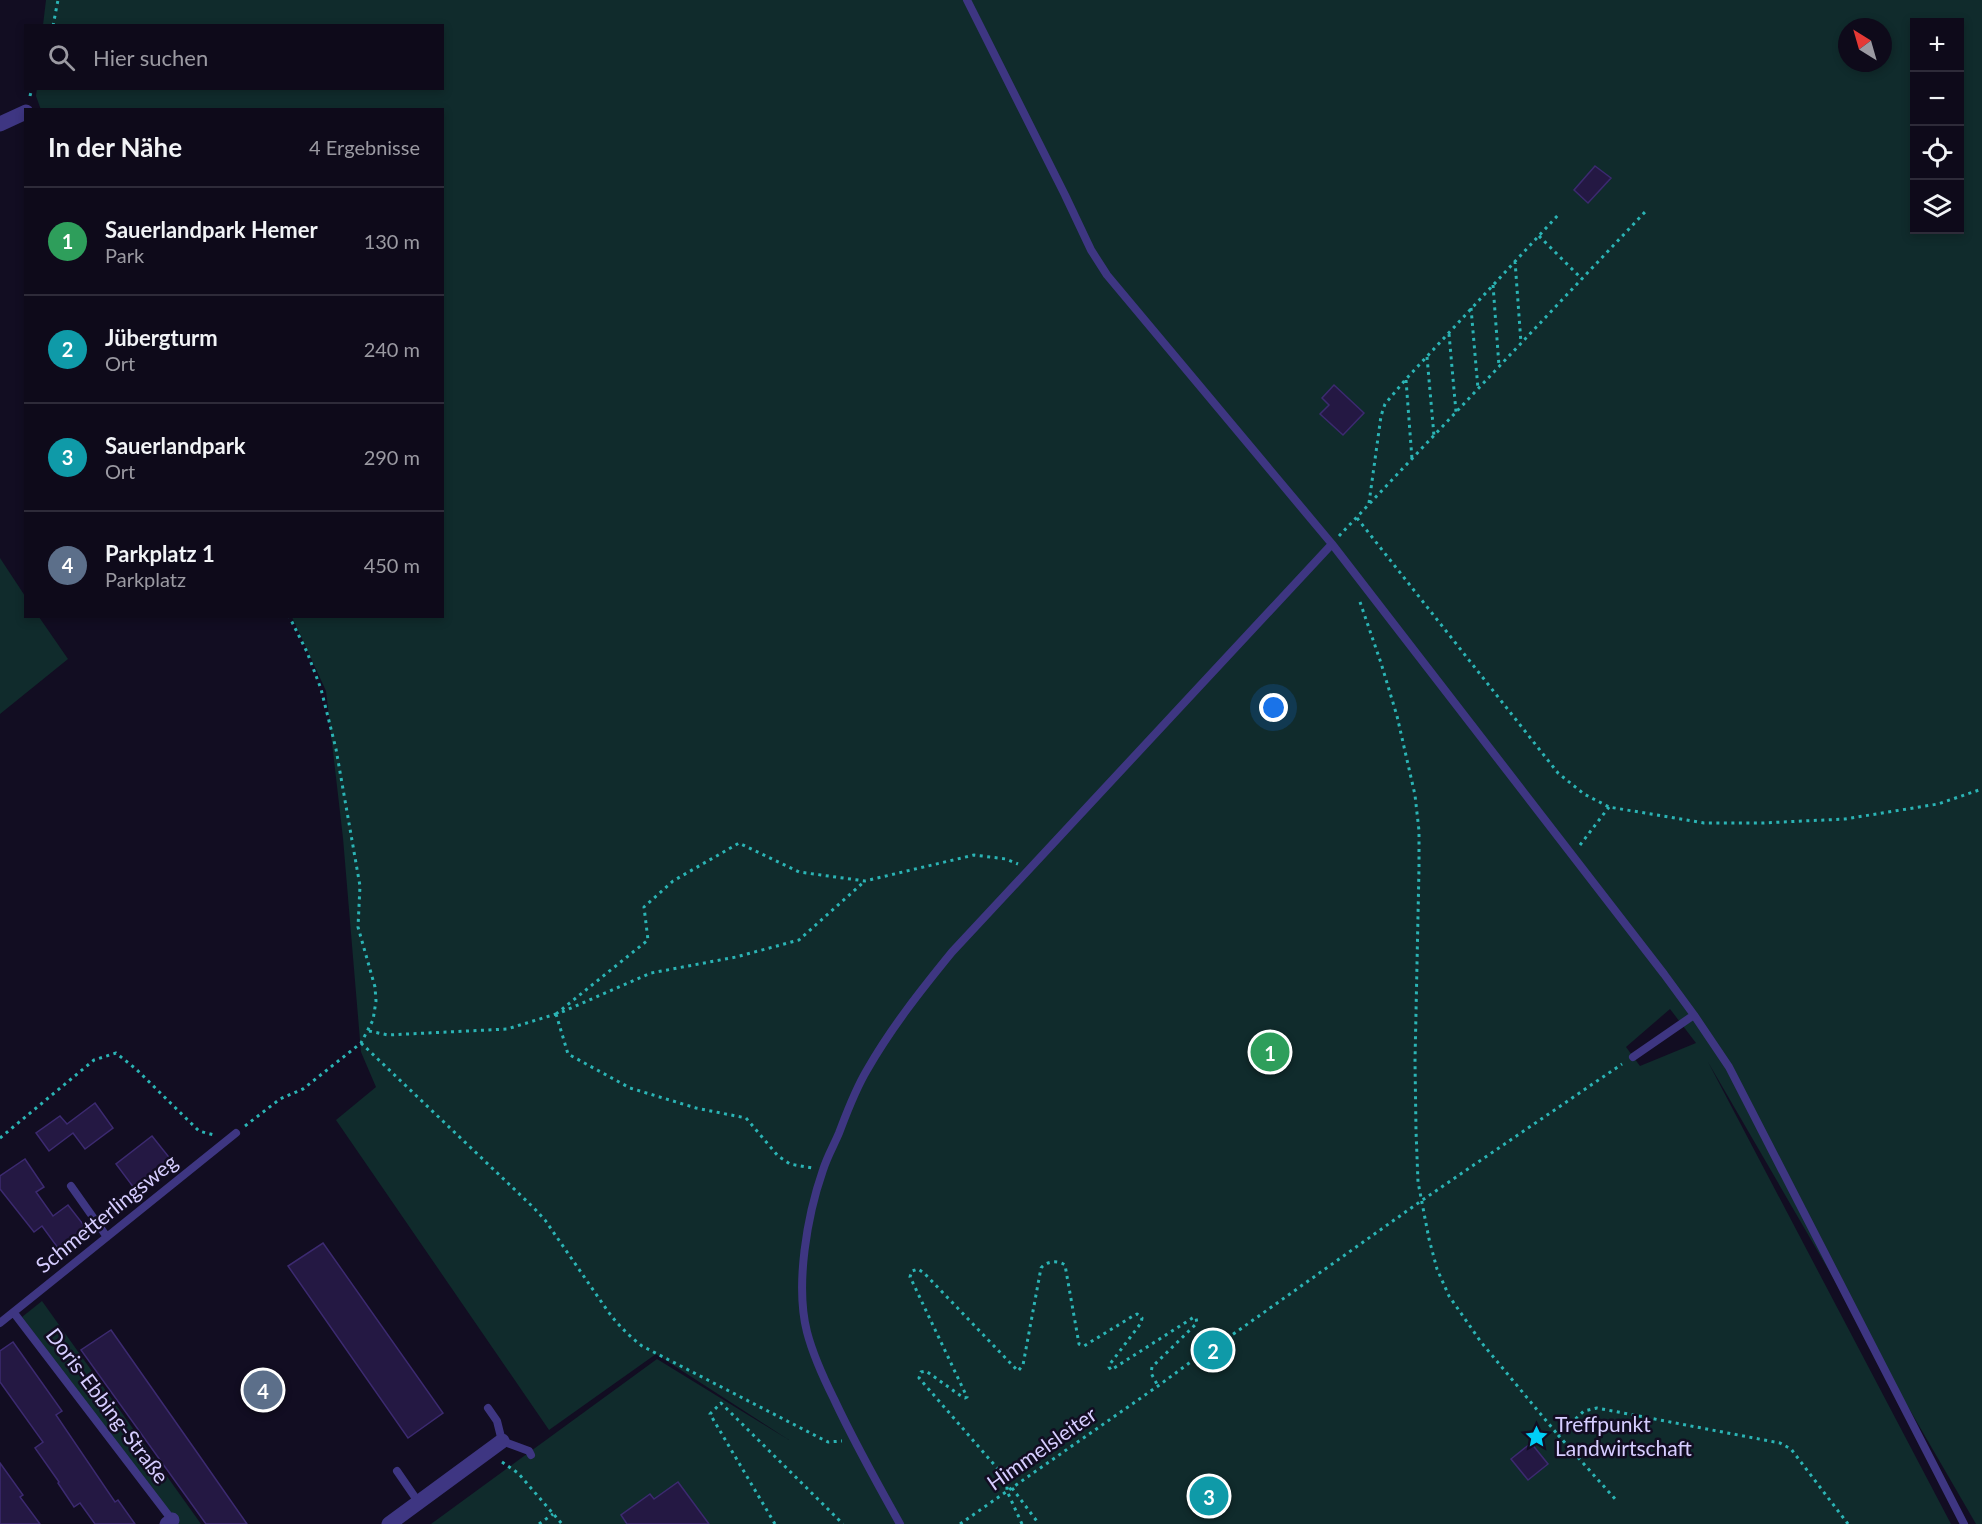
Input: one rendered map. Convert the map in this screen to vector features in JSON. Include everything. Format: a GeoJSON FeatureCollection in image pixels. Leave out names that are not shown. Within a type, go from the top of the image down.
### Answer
{"type":"FeatureCollection","features":[{"type":"Feature","properties":{"kind":"street"},"geometry":{"type":"LineString","coordinates":[[0,124],[24,113]]}},
{"type":"Feature","properties":{"kind":"street"},"geometry":{"type":"LineString","coordinates":[[389,1524],[502,1441]]}},
{"type":"Feature","properties":{"kind":"lane"},"geometry":{"type":"LineString","coordinates":[[967,0],[1065,195],[1090,250],[1107,275],[1332,543],[1694,1015],[1729,1067],[1964,1524]]}},
{"type":"Feature","properties":{"kind":"lane"},"geometry":{"type":"LineString","coordinates":[[900,1524],[852,1437],[812,1351],[802,1308],[801,1286],[810,1217],[823,1171],[866,1072],[903,1013],[952,952],[1332,543]]}},
{"type":"Feature","properties":{"kind":"lane"},"geometry":{"type":"LineString","coordinates":[[1633,1057],[1694,1015]]}},
{"type":"Feature","properties":{"kind":"lane","name":"Schmetterlingsweg"},"geometry":{"type":"LineString","coordinates":[[0,1323],[236,1133]]}},
{"type":"Feature","properties":{"kind":"lane"},"geometry":{"type":"LineString","coordinates":[[71,1186],[108,1237]]}},
{"type":"Feature","properties":{"kind":"lane","name":"Doris-Ebbing-Straße"},"geometry":{"type":"LineString","coordinates":[[14,1313],[169,1522]]}},
{"type":"Feature","properties":{"kind":"lane"},"geometry":{"type":"LineString","coordinates":[[488,1408],[497,1421],[502,1441],[528,1451],[531,1455]]}},
{"type":"Feature","properties":{"kind":"lane"},"geometry":{"type":"LineString","coordinates":[[397,1471],[419,1503]]}},
{"type":"Feature","properties":{"kind":"path"},"geometry":{"type":"LineString","coordinates":[[53,24],[58,0]]}},
{"type":"Feature","properties":{"kind":"path"},"geometry":{"type":"LineString","coordinates":[[1332,543],[1645,212]]}},
{"type":"Feature","properties":{"kind":"path"},"geometry":{"type":"LineString","coordinates":[[1369,504],[1381,417],[1385,404],[1559,214]]}},
{"type":"Feature","properties":{"kind":"path"},"geometry":{"type":"LineString","coordinates":[[1539,236],[1582,279]]}},
{"type":"Feature","properties":{"kind":"path"},"geometry":{"type":"LineString","coordinates":[[1515,261],[1521,343]]}},
{"type":"Feature","properties":{"kind":"path"},"geometry":{"type":"LineString","coordinates":[[1493,285],[1499,366]]}},
{"type":"Feature","properties":{"kind":"path"},"geometry":{"type":"LineString","coordinates":[[1472,308],[1478,389]]}},
{"type":"Feature","properties":{"kind":"path"},"geometry":{"type":"LineString","coordinates":[[1449,332],[1456,412]]}},
{"type":"Feature","properties":{"kind":"path"},"geometry":{"type":"LineString","coordinates":[[1427,356],[1434,436]]}},
{"type":"Feature","properties":{"kind":"path"},"geometry":{"type":"LineString","coordinates":[[1406,379],[1413,459]]}},
{"type":"Feature","properties":{"kind":"path"},"geometry":{"type":"LineString","coordinates":[[1357,518],[1558,773],[1584,794],[1609,807],[1704,822],[1762,823],[1845,819],[1938,804],[1982,789]]}},
{"type":"Feature","properties":{"kind":"path"},"geometry":{"type":"LineString","coordinates":[[1352,569],[1360,604],[1395,707],[1415,795],[1419,831],[1416,1119],[1421,1201],[1437,1269],[1449,1296],[1481,1341],[1616,1500]]}},
{"type":"Feature","properties":{"kind":"path"},"geometry":{"type":"LineString","coordinates":[[0,1138],[94,1060],[116,1053],[136,1069],[199,1131],[221,1136],[236,1133],[280,1099],[303,1089],[361,1043],[369,1031],[375,1015],[376,994],[358,927],[360,886],[336,749],[321,689],[291,618]]}},
{"type":"Feature","properties":{"kind":"path"},"geometry":{"type":"LineString","coordinates":[[1569,853],[1584,842],[1609,807]]}},
{"type":"Feature","properties":{"kind":"path"},"geometry":{"type":"LineString","coordinates":[[556,1014],[648,940],[644,907],[673,881],[739,843],[799,872],[865,880],[974,855],[1006,860],[1031,868]]}},
{"type":"Feature","properties":{"kind":"path"},"geometry":{"type":"LineString","coordinates":[[369,1031],[387,1035],[507,1029],[556,1014],[651,974],[736,957],[799,940],[865,880]]}},
{"type":"Feature","properties":{"kind":"path"},"geometry":{"type":"LineString","coordinates":[[556,1014],[568,1054],[630,1088],[696,1108],[746,1119],[778,1156],[790,1164],[823,1171]]}},
{"type":"Feature","properties":{"kind":"path"},"geometry":{"type":"LineString","coordinates":[[361,1043],[534,1208],[545,1220],[611,1317],[636,1341],[828,1442],[838,1442],[852,1437]]}},
{"type":"Feature","properties":{"kind":"path"},"geometry":{"type":"LineString","coordinates":[[1202,1357],[1196,1358],[1197,1344],[1202,1338],[1211,1334],[1219,1335],[1225,1340],[1421,1201],[1633,1057]]}},
{"type":"Feature","properties":{"kind":"path"},"geometry":{"type":"LineString","coordinates":[[1022,1524],[1007,1491],[1004,1476],[919,1378],[921,1372],[926,1371],[963,1398],[967,1397],[912,1281],[910,1274],[914,1269],[924,1273],[1018,1371],[1023,1365],[1041,1268],[1047,1263],[1061,1262],[1065,1265],[1081,1346],[1137,1314],[1142,1318],[1141,1323],[1110,1364],[1111,1370],[1194,1317],[1196,1318],[1197,1323],[1152,1367],[1151,1373],[1158,1386]]}},
{"type":"Feature","properties":{"kind":"path","name":"Himmelsleiter"},"geometry":{"type":"LineString","coordinates":[[960,1524],[1196,1358]]}},
{"type":"Feature","properties":{"kind":"path"},"geometry":{"type":"LineString","coordinates":[[775,1524],[710,1414],[721,1403],[843,1524]]}},
{"type":"Feature","properties":{"kind":"path"},"geometry":{"type":"LineString","coordinates":[[1558,1434],[1584,1411],[1597,1407],[1780,1443],[1791,1449],[1848,1524]]}},
{"type":"Feature","properties":{"kind":"path"},"geometry":{"type":"LineString","coordinates":[[489,1451],[518,1473],[562,1524]]}},
{"type":"Feature","properties":{"kind":"path"},"geometry":{"type":"LineString","coordinates":[[1012,1488],[1039,1524]]}},
{"type":"Feature","properties":{"kind":"path"},"geometry":{"type":"LineString","coordinates":[[539,1524],[553,1514]]}},
{"type":"Feature","properties":{"kind":"green space"},"geometry":{"type":"Polygon","coordinates":[[[46,0],[1982,0],[1982,1524],[1976,1524],[1708,1062],[1951,1524],[431,1524],[657,1359],[789,1440],[656,1354],[549,1430],[336,1120],[376,1087],[361,1052],[343,838],[326,691],[292,618],[444,618],[444,108],[40,108],[36,96],[37,90],[444,90],[444,24],[43,24],[46,0]],[[1670,1009],[1626,1047],[1640,1066],[1696,1043],[1670,1009]]]}},
{"type":"Feature","properties":{"kind":"green space"},"geometry":{"type":"Polygon","coordinates":[[[0,558],[24,594],[24,618],[40,618],[68,659],[0,714],[0,558]]]}},
{"type":"Feature","properties":{"kind":"green space"},"geometry":{"type":"Polygon","coordinates":[[[42,1301],[201,1524],[176,1524],[22,1317],[42,1301]]]}},
{"type":"Feature","properties":{"kind":"building"},"geometry":{"type":"Polygon","coordinates":[[[1595,166],[1611,178],[1588,203],[1574,190],[1595,166]]]}},
{"type":"Feature","properties":{"kind":"building"},"geometry":{"type":"Polygon","coordinates":[[[1334,385],[1364,413],[1343,435],[1320,414],[1329,405],[1322,398],[1334,385]]]}},
{"type":"Feature","properties":{"kind":"building"},"geometry":{"type":"Polygon","coordinates":[[[95,1103],[113,1128],[85,1149],[73,1133],[49,1151],[36,1133],[60,1116],[67,1124],[95,1103]]]}},
{"type":"Feature","properties":{"kind":"building"},"geometry":{"type":"Polygon","coordinates":[[[152,1136],[172,1161],[134,1188],[116,1164],[152,1136]]]}},
{"type":"Feature","properties":{"kind":"building"},"geometry":{"type":"Polygon","coordinates":[[[25,1159],[44,1187],[36,1192],[53,1216],[68,1205],[86,1228],[58,1248],[42,1226],[34,1232],[0,1189],[0,1176],[25,1159]]]}},
{"type":"Feature","properties":{"kind":"building"},"geometry":{"type":"Polygon","coordinates":[[[323,1243],[443,1413],[408,1438],[288,1266],[323,1243]]]}},
{"type":"Feature","properties":{"kind":"building"},"geometry":{"type":"Polygon","coordinates":[[[111,1330],[247,1524],[206,1524],[81,1350],[111,1330]]]}},
{"type":"Feature","properties":{"kind":"building"},"geometry":{"type":"Polygon","coordinates":[[[1213,1337],[1222,1341],[1226,1350],[1222,1359],[1213,1363],[1204,1359],[1200,1350],[1204,1341],[1213,1337]]]}},
{"type":"Feature","properties":{"kind":"building"},"geometry":{"type":"Polygon","coordinates":[[[13,1342],[62,1411],[56,1415],[115,1502],[118,1500],[135,1524],[95,1524],[80,1503],[74,1507],[35,1448],[43,1442],[0,1382],[0,1351],[13,1342]]]}},
{"type":"Feature","properties":{"kind":"building"},"geometry":{"type":"Polygon","coordinates":[[[1531,1443],[1548,1464],[1528,1480],[1511,1459],[1531,1443]]]}},
{"type":"Feature","properties":{"kind":"building"},"geometry":{"type":"Polygon","coordinates":[[[0,1463],[23,1495],[20,1497],[40,1524],[0,1524],[0,1463]]]}},
{"type":"Feature","properties":{"kind":"building"},"geometry":{"type":"Polygon","coordinates":[[[678,1482],[709,1524],[627,1524],[621,1515],[650,1494],[654,1499],[678,1482]]]}},
{"type":"Feature","properties":{"kind":"place","name":"Sauerlandpark Hemer"},"geometry":{"type":"Point","coordinates":[1270,1052]}},
{"type":"Feature","properties":{"kind":"place","name":"Jübergturm"},"geometry":{"type":"Point","coordinates":[1213,1350]}},
{"type":"Feature","properties":{"kind":"place","name":"Parkplatz 1"},"geometry":{"type":"Point","coordinates":[263,1390]}},
{"type":"Feature","properties":{"kind":"place","name":"Treffpunkt Landwirtschaft"},"geometry":{"type":"Point","coordinates":[1537,1437]}},
{"type":"Feature","properties":{"kind":"place","name":"Sauerlandpark"},"geometry":{"type":"Point","coordinates":[1209,1496]}}]}
